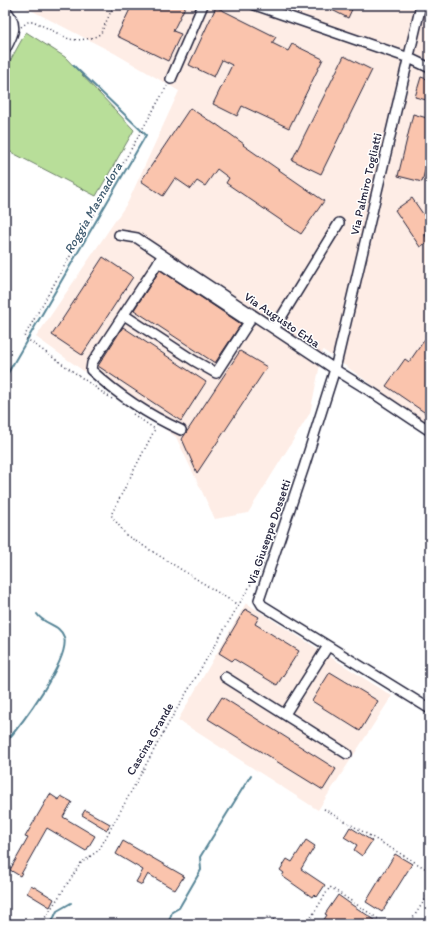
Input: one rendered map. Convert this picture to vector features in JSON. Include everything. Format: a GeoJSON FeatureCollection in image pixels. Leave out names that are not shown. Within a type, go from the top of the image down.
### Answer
{"type":"FeatureCollection","features":[{"type":"Feature","properties":{"kind":"street"},"geometry":{"type":"LineString","coordinates":[[171,79],[203,5]]}},
{"type":"Feature","properties":{"kind":"street"},"geometry":{"type":"LineString","coordinates":[[255,5],[409,58],[430,68]]}},
{"type":"Feature","properties":{"kind":"street","name":"Via Palmiro Togliatti"},"geometry":{"type":"LineString","coordinates":[[335,369],[421,5]]}},
{"type":"Feature","properties":{"kind":"street"},"geometry":{"type":"LineString","coordinates":[[5,9],[13,22],[14,33],[5,50]]}},
{"type":"Feature","properties":{"kind":"street"},"geometry":{"type":"LineString","coordinates":[[274,328],[339,223]]}},
{"type":"Feature","properties":{"kind":"street","name":"Via Augusto Erba"},"geometry":{"type":"LineString","coordinates":[[119,235],[137,238],[160,259],[274,328],[430,431]]}},
{"type":"Feature","properties":{"kind":"street"},"geometry":{"type":"LineString","coordinates":[[124,315],[192,360],[216,373],[249,322],[160,259],[92,363],[91,370],[135,405],[181,430]]}},
{"type":"Feature","properties":{"kind":"street","name":"Via Giuseppe Dossetti"},"geometry":{"type":"LineString","coordinates":[[335,369],[304,467],[259,598],[260,602],[430,709]]}},
{"type":"Feature","properties":{"kind":"street"},"geometry":{"type":"LineString","coordinates":[[285,714],[328,646]]}},
{"type":"Feature","properties":{"kind":"street"},"geometry":{"type":"LineString","coordinates":[[225,676],[347,754]]}},
{"type":"Feature","properties":{"kind":"path"},"geometry":{"type":"LineString","coordinates":[[14,33],[28,22],[33,21],[73,40],[97,36],[101,33],[114,5]]}},
{"type":"Feature","properties":{"kind":"path"},"geometry":{"type":"LineString","coordinates":[[116,401],[24,337],[171,79]]}},
{"type":"Feature","properties":{"kind":"path"},"geometry":{"type":"LineString","coordinates":[[129,410],[155,429],[111,515],[126,535],[238,605]]}},
{"type":"Feature","properties":{"kind":"path","name":"Cascina Grande"},"geometry":{"type":"LineString","coordinates":[[41,924],[81,863],[99,850],[171,719],[262,565],[264,563],[271,564]]}},
{"type":"Feature","properties":{"kind":"path"},"geometry":{"type":"LineString","coordinates":[[324,809],[430,871]]}},
{"type":"Feature","properties":{"kind":"path"},"geometry":{"type":"LineString","coordinates":[[307,924],[330,886],[386,924]]}},
{"type":"Feature","properties":{"kind":"path"},"geometry":{"type":"LineString","coordinates":[[409,924],[430,892]]}},
{"type":"Feature","properties":{"kind":"path"},"geometry":{"type":"LineString","coordinates":[[262,924],[268,916],[280,924]]}},
{"type":"Feature","properties":{"kind":"shaded area"},"geometry":{"type":"Polygon","coordinates":[[[21,5],[430,5],[430,426],[323,350],[310,413],[248,513],[215,519],[176,437],[36,337],[128,202],[179,91],[114,53],[21,5]]]}},
{"type":"Feature","properties":{"kind":"shaded area"},"geometry":{"type":"Polygon","coordinates":[[[246,603],[392,696],[318,810],[178,720],[246,603]]]}},
{"type":"Feature","properties":{"kind":"green space"},"geometry":{"type":"Polygon","coordinates":[[[26,32],[65,57],[134,130],[96,196],[5,149],[5,70],[26,32]]]}},
{"type":"Feature","properties":{"kind":"building"},"geometry":{"type":"Polygon","coordinates":[[[132,5],[186,5],[173,31],[181,34],[168,61],[117,36],[132,5]]]}},
{"type":"Feature","properties":{"kind":"building"},"geometry":{"type":"Polygon","coordinates":[[[322,5],[354,5],[348,18],[322,5]]]}},
{"type":"Feature","properties":{"kind":"building"},"geometry":{"type":"Polygon","coordinates":[[[216,7],[276,37],[272,43],[288,51],[292,44],[323,59],[289,128],[242,106],[237,116],[213,104],[232,65],[222,60],[214,77],[189,65],[216,7]]]}},
{"type":"Feature","properties":{"kind":"building"},"geometry":{"type":"Polygon","coordinates":[[[344,56],[372,70],[321,174],[292,160],[344,56]]]}},
{"type":"Feature","properties":{"kind":"building"},"geometry":{"type":"Polygon","coordinates":[[[421,77],[430,80],[430,101],[415,97],[421,77]]]}},
{"type":"Feature","properties":{"kind":"building"},"geometry":{"type":"Polygon","coordinates":[[[190,108],[216,124],[244,144],[243,145],[324,201],[301,234],[226,183],[229,178],[217,169],[205,186],[197,181],[191,189],[175,178],[163,196],[141,181],[190,108]]]}},
{"type":"Feature","properties":{"kind":"building"},"geometry":{"type":"Polygon","coordinates":[[[413,114],[427,118],[426,120],[430,121],[430,151],[422,182],[398,176],[413,114]]]}},
{"type":"Feature","properties":{"kind":"building"},"geometry":{"type":"Polygon","coordinates":[[[412,198],[430,224],[430,232],[425,235],[429,241],[420,247],[395,210],[412,198]]]}},
{"type":"Feature","properties":{"kind":"building"},"geometry":{"type":"Polygon","coordinates":[[[103,257],[133,277],[82,355],[52,335],[103,257]]]}},
{"type":"Feature","properties":{"kind":"building"},"geometry":{"type":"Polygon","coordinates":[[[160,270],[241,324],[215,363],[134,310],[160,270]]]}},
{"type":"Feature","properties":{"kind":"building"},"geometry":{"type":"Polygon","coordinates":[[[123,327],[206,382],[181,421],[98,366],[123,327]]]}},
{"type":"Feature","properties":{"kind":"building"},"geometry":{"type":"Polygon","coordinates":[[[430,332],[430,409],[427,414],[386,386],[405,359],[409,362],[430,332]]]}},
{"type":"Feature","properties":{"kind":"building"},"geometry":{"type":"Polygon","coordinates":[[[240,351],[267,367],[197,473],[182,439],[240,351]]]}},
{"type":"Feature","properties":{"kind":"building"},"geometry":{"type":"Polygon","coordinates":[[[245,609],[259,617],[255,624],[299,651],[277,685],[234,659],[232,661],[219,653],[245,609]]]}},
{"type":"Feature","properties":{"kind":"building"},"geometry":{"type":"Polygon","coordinates":[[[330,672],[378,701],[360,731],[312,701],[330,672]]]}},
{"type":"Feature","properties":{"kind":"building"},"geometry":{"type":"Polygon","coordinates":[[[222,697],[336,769],[323,790],[208,719],[222,697]]]}},
{"type":"Feature","properties":{"kind":"building"},"geometry":{"type":"Polygon","coordinates":[[[50,794],[59,800],[61,796],[72,802],[63,817],[95,836],[86,851],[47,828],[20,876],[10,870],[28,838],[25,837],[50,794]]]}},
{"type":"Feature","properties":{"kind":"building"},"geometry":{"type":"Polygon","coordinates":[[[85,810],[110,824],[107,830],[82,815],[85,810]]]}},
{"type":"Feature","properties":{"kind":"building"},"geometry":{"type":"Polygon","coordinates":[[[350,827],[372,841],[362,856],[354,850],[357,845],[344,837],[350,827]]]}},
{"type":"Feature","properties":{"kind":"building"},"geometry":{"type":"Polygon","coordinates":[[[306,840],[315,846],[301,869],[325,885],[317,897],[314,894],[312,897],[282,876],[284,873],[280,870],[287,859],[292,862],[306,840]]]}},
{"type":"Feature","properties":{"kind":"building"},"geometry":{"type":"Polygon","coordinates":[[[123,841],[184,876],[175,890],[148,874],[142,885],[136,882],[143,870],[116,854],[123,841]]]}},
{"type":"Feature","properties":{"kind":"building"},"geometry":{"type":"Polygon","coordinates":[[[395,854],[412,864],[382,912],[366,902],[395,854]]]}},
{"type":"Feature","properties":{"kind":"building"},"geometry":{"type":"Polygon","coordinates":[[[31,885],[54,899],[50,907],[27,893],[31,885]]]}},
{"type":"Feature","properties":{"kind":"building"},"geometry":{"type":"Polygon","coordinates":[[[338,895],[381,924],[321,924],[327,915],[325,914],[338,895]]]}},
{"type":"Feature","properties":{"kind":"waterway","name":"Roggia Masnadora"},"geometry":{"type":"LineString","coordinates":[[5,378],[146,135],[73,65]]}},
{"type":"Feature","properties":{"kind":"waterway"},"geometry":{"type":"LineString","coordinates":[[5,743],[43,692],[60,660],[64,647],[64,637],[59,629],[40,618],[37,614]]}},
{"type":"Feature","properties":{"kind":"waterway"},"geometry":{"type":"LineString","coordinates":[[168,924],[172,912],[179,908],[201,870],[200,857],[251,775]]}},
{"type":"Feature","properties":{"kind":"waterway"},"geometry":{"type":"LineString","coordinates":[[51,924],[57,911],[71,903]]}}]}
